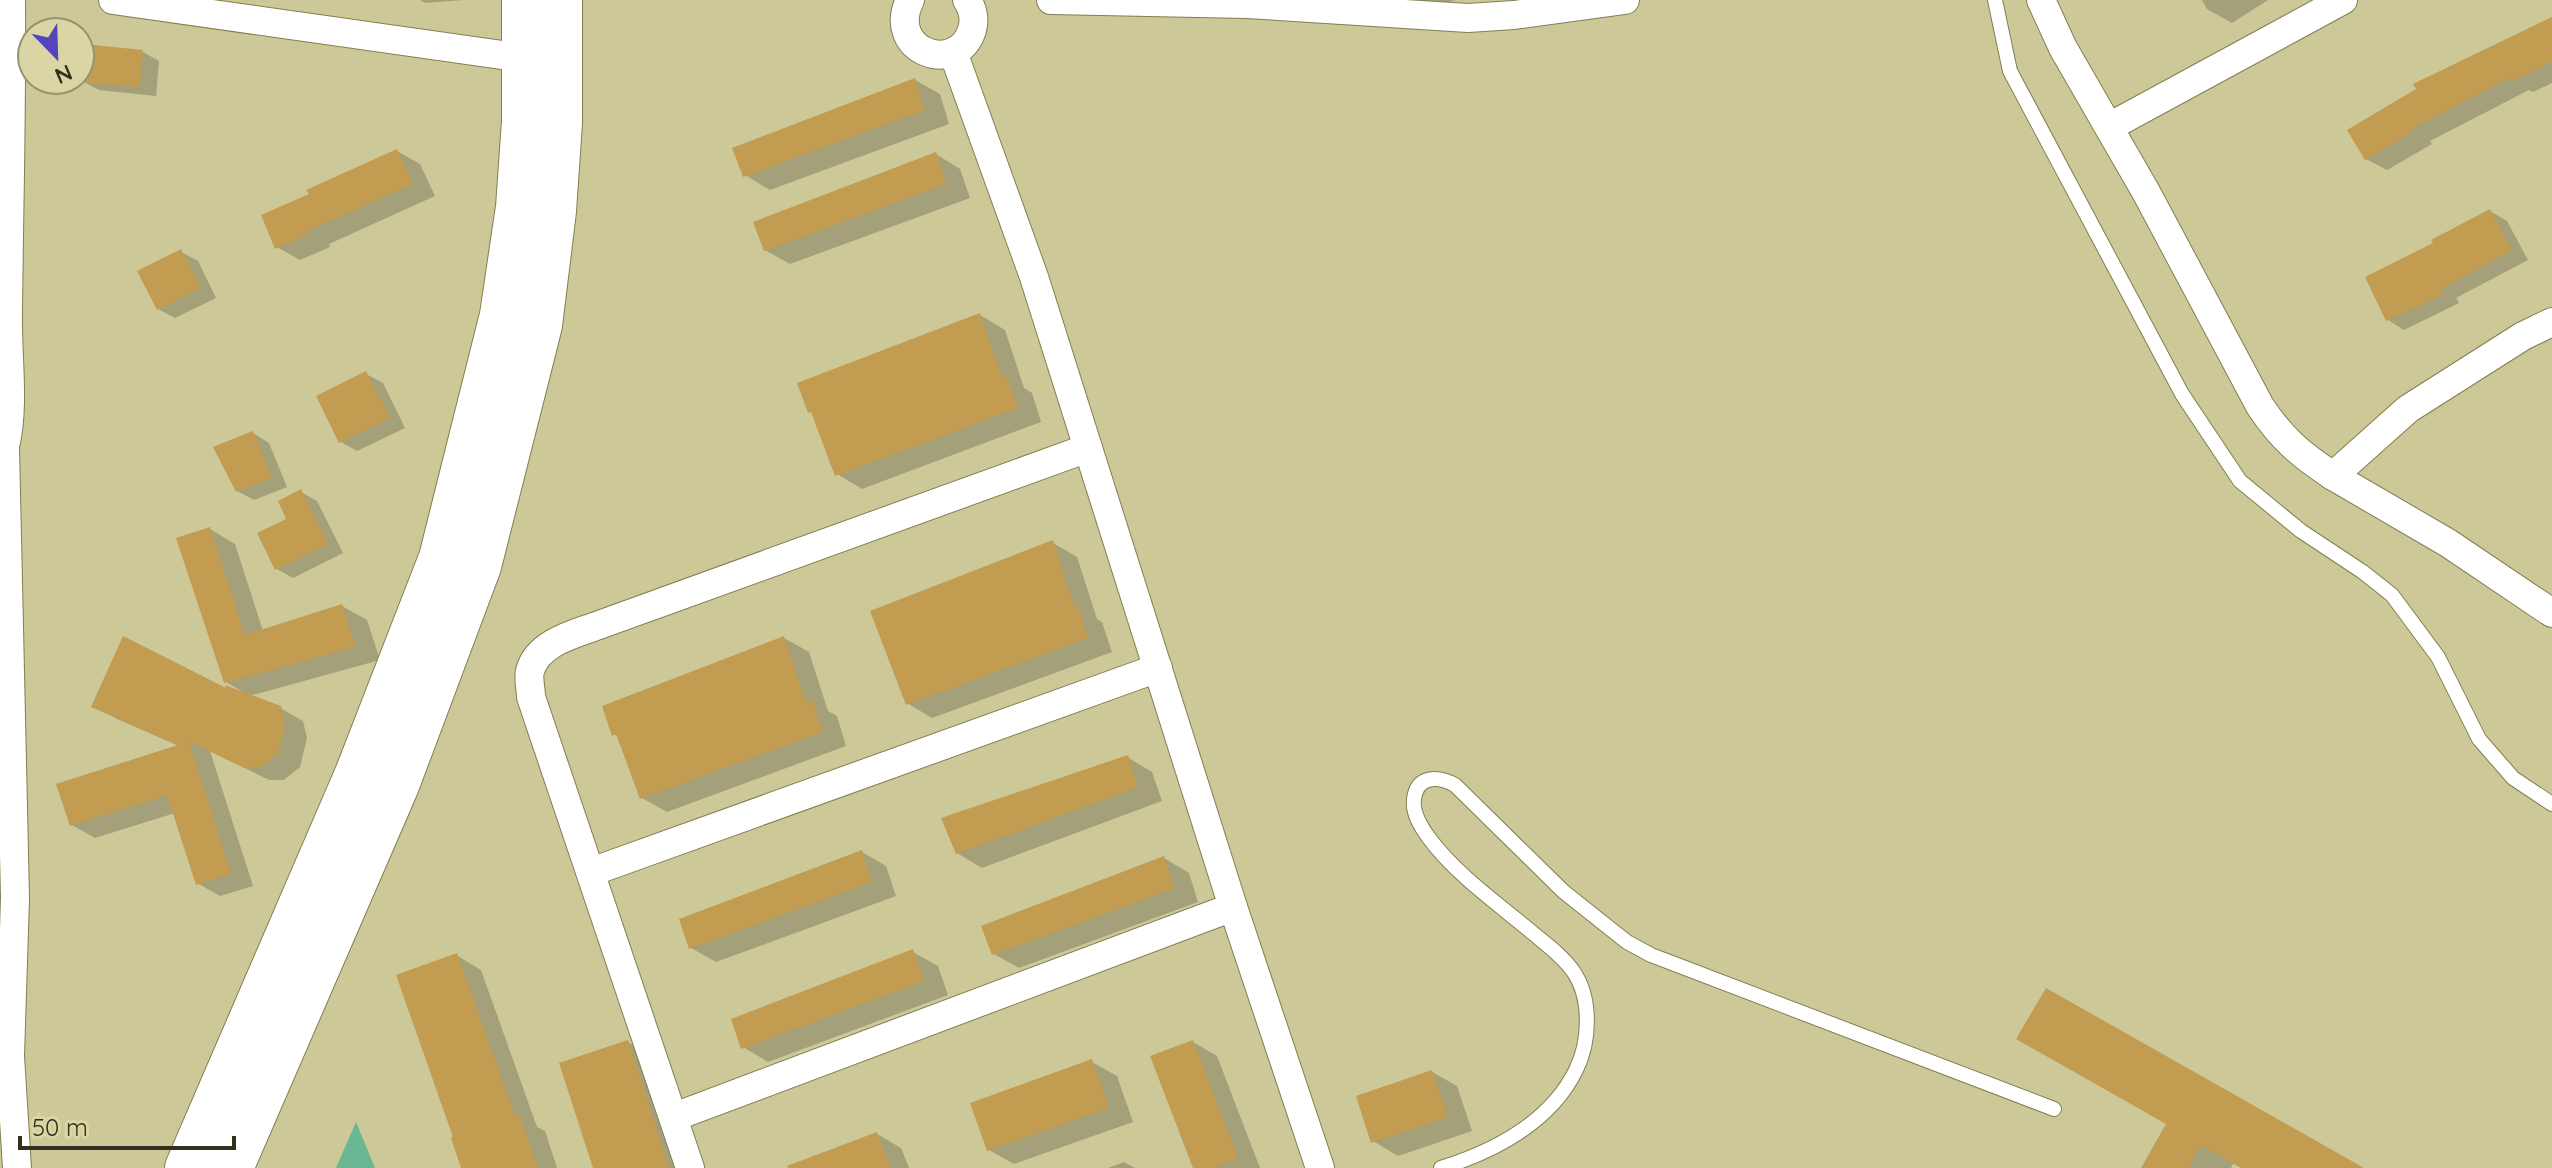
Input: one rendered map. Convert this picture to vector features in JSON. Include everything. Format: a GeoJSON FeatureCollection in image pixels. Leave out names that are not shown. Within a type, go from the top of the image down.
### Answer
{"type":"FeatureCollection","features":[{"type":"Feature","properties":{"kind":"highway"},"geometry":{"type":"LineString","coordinates":[[187,1168],[357,774],[441,558],[502,315],[518,207],[524,121],[524,0]]}},
{"type":"Feature","properties":{"kind":"highway"},"geometry":{"type":"LineString","coordinates":[[231,1168],[397,785],[479,566],[540,325],[554,211],[560,123],[560,0]]}},
{"type":"Feature","properties":{"kind":"street"},"geometry":{"type":"LineString","coordinates":[[11,0],[6,95],[4,326],[11,422],[2,447],[8,898],[6,1020],[10,1056],[8,1137],[17,1168]]}},
{"type":"Feature","properties":{"kind":"street"},"geometry":{"type":"LineString","coordinates":[[113,0],[523,58]]}},
{"type":"Feature","properties":{"kind":"street"},"geometry":{"type":"LineString","coordinates":[[910,0],[905,10],[907,34],[913,44],[935,55],[953,52],[967,40],[972,29],[974,2]]}},
{"type":"Feature","properties":{"kind":"street"},"geometry":{"type":"LineString","coordinates":[[1051,0],[1247,4],[1468,18],[1515,8],[1625,0]]}},
{"type":"Feature","properties":{"kind":"street"},"geometry":{"type":"LineString","coordinates":[[2041,0],[2063,48],[2222,331],[2260,406],[2278,432],[2304,457],[2448,543],[2552,613]]}},
{"type":"Feature","properties":{"kind":"street"},"geometry":{"type":"LineString","coordinates":[[2109,127],[2343,0]]}},
{"type":"Feature","properties":{"kind":"street"},"geometry":{"type":"LineString","coordinates":[[953,52],[1034,277],[1233,907],[1320,1168]]}},
{"type":"Feature","properties":{"kind":"street"},"geometry":{"type":"LineString","coordinates":[[2333,476],[2408,409],[2523,336],[2552,322]]}},
{"type":"Feature","properties":{"kind":"street"},"geometry":{"type":"LineString","coordinates":[[690,1168],[531,697],[529,673],[536,656],[557,642],[599,625],[1088,448]]}},
{"type":"Feature","properties":{"kind":"street"},"geometry":{"type":"LineString","coordinates":[[591,872],[1158,668]]}},
{"type":"Feature","properties":{"kind":"street"},"geometry":{"type":"LineString","coordinates":[[674,1117],[1233,907]]}},
{"type":"Feature","properties":{"kind":"lane"},"geometry":{"type":"LineString","coordinates":[[1995,0],[2010,71],[2182,394],[2240,481],[2301,531],[2392,595],[2438,657],[2479,739],[2513,778],[2552,804]]}},
{"type":"Feature","properties":{"kind":"lane"},"geometry":{"type":"LineString","coordinates":[[1441,1168],[1494,1148],[1524,1130],[1548,1107],[1568,1085],[1583,1056],[1587,1017],[1574,972],[1475,884],[1427,835],[1415,814],[1414,798],[1416,788],[1431,778],[1443,778],[1468,795],[1564,892],[1627,942],[1651,955],[2054,1109]]}},
{"type":"Feature","properties":{"kind":"green space"},"geometry":{"type":"Polygon","coordinates":[[[356,1122],[375,1168],[336,1168],[356,1122]]]}},
{"type":"Feature","properties":{"kind":"building"},"geometry":{"type":"Polygon","coordinates":[[[2552,17],[2552,62],[2511,82],[2509,78],[2411,129],[2413,132],[2365,160],[2347,130],[2416,89],[2413,84],[2552,17]]]}},
{"type":"Feature","properties":{"kind":"building"},"geometry":{"type":"Polygon","coordinates":[[[96,45],[143,50],[139,87],[96,83],[96,45]]]}},
{"type":"Feature","properties":{"kind":"building"},"geometry":{"type":"Polygon","coordinates":[[[915,78],[925,110],[743,177],[732,148],[915,78]]]}},
{"type":"Feature","properties":{"kind":"building"},"geometry":{"type":"Polygon","coordinates":[[[397,149],[413,184],[307,231],[308,234],[275,249],[261,215],[309,194],[306,190],[397,149]]]}},
{"type":"Feature","properties":{"kind":"building"},"geometry":{"type":"Polygon","coordinates":[[[936,152],[946,184],[764,251],[753,222],[936,152]]]}},
{"type":"Feature","properties":{"kind":"building"},"geometry":{"type":"Polygon","coordinates":[[[2490,209],[2512,250],[2441,289],[2444,294],[2386,321],[2365,277],[2433,243],[2431,240],[2490,209]]]}},
{"type":"Feature","properties":{"kind":"building"},"geometry":{"type":"Polygon","coordinates":[[[181,249],[201,288],[157,310],[137,271],[181,249]]]}},
{"type":"Feature","properties":{"kind":"building"},"geometry":{"type":"Polygon","coordinates":[[[980,313],[1002,378],[1007,376],[1018,408],[835,476],[797,383],[980,313]]]}},
{"type":"Feature","properties":{"kind":"building"},"geometry":{"type":"Polygon","coordinates":[[[366,371],[390,418],[339,443],[316,396],[366,371]]]}},
{"type":"Feature","properties":{"kind":"building"},"geometry":{"type":"Polygon","coordinates":[[[253,431],[272,478],[236,492],[213,447],[253,431]]]}},
{"type":"Feature","properties":{"kind":"building"},"geometry":{"type":"Polygon","coordinates":[[[301,489],[328,544],[275,570],[257,533],[286,519],[278,501],[301,489]]]}},
{"type":"Feature","properties":{"kind":"building"},"geometry":{"type":"Polygon","coordinates":[[[210,527],[245,635],[342,604],[356,647],[224,683],[176,538],[210,527]]]}},
{"type":"Feature","properties":{"kind":"building"},"geometry":{"type":"Polygon","coordinates":[[[1053,540],[1074,607],[1078,606],[1088,638],[906,705],[870,611],[1053,540]]]}},
{"type":"Feature","properties":{"kind":"building"},"geometry":{"type":"Polygon","coordinates":[[[123,636],[226,688],[225,685],[281,706],[285,724],[278,754],[261,767],[244,768],[189,741],[231,874],[196,885],[167,795],[70,826],[56,784],[178,745],[91,707],[123,636]]]}},
{"type":"Feature","properties":{"kind":"building"},"geometry":{"type":"Polygon","coordinates":[[[784,636],[806,702],[812,700],[823,732],[640,799],[602,706],[784,636]]]}},
{"type":"Feature","properties":{"kind":"building"},"geometry":{"type":"Polygon","coordinates":[[[1128,755],[1138,787],[956,854],[941,818],[1128,755]]]}},
{"type":"Feature","properties":{"kind":"building"},"geometry":{"type":"Polygon","coordinates":[[[862,850],[872,882],[689,949],[679,919],[862,850]]]}},
{"type":"Feature","properties":{"kind":"building"},"geometry":{"type":"Polygon","coordinates":[[[1164,856],[1175,888],[992,955],[981,926],[1164,856]]]}},
{"type":"Feature","properties":{"kind":"building"},"geometry":{"type":"Polygon","coordinates":[[[913,949],[924,981],[741,1049],[731,1019],[913,949]]]}},
{"type":"Feature","properties":{"kind":"building"},"geometry":{"type":"Polygon","coordinates":[[[457,953],[515,1116],[520,1115],[538,1168],[461,1168],[396,975],[457,953]]]}},
{"type":"Feature","properties":{"kind":"building"},"geometry":{"type":"Polygon","coordinates":[[[2046,988],[2364,1168],[2241,1168],[2201,1145],[2188,1168],[2141,1168],[2166,1124],[2016,1039],[2046,988]]]}},
{"type":"Feature","properties":{"kind":"building"},"geometry":{"type":"Polygon","coordinates":[[[628,1040],[669,1168],[593,1168],[559,1063],[628,1040]]]}},
{"type":"Feature","properties":{"kind":"building"},"geometry":{"type":"Polygon","coordinates":[[[1193,1040],[1238,1158],[1212,1168],[1193,1168],[1150,1056],[1193,1040]]]}},
{"type":"Feature","properties":{"kind":"building"},"geometry":{"type":"Polygon","coordinates":[[[1092,1059],[1109,1108],[987,1151],[970,1103],[1092,1059]]]}},
{"type":"Feature","properties":{"kind":"building"},"geometry":{"type":"Polygon","coordinates":[[[1432,1070],[1448,1117],[1371,1143],[1356,1096],[1432,1070]]]}},
{"type":"Feature","properties":{"kind":"building"},"geometry":{"type":"Polygon","coordinates":[[[877,1132],[891,1168],[787,1166],[877,1132]]]}}]}
